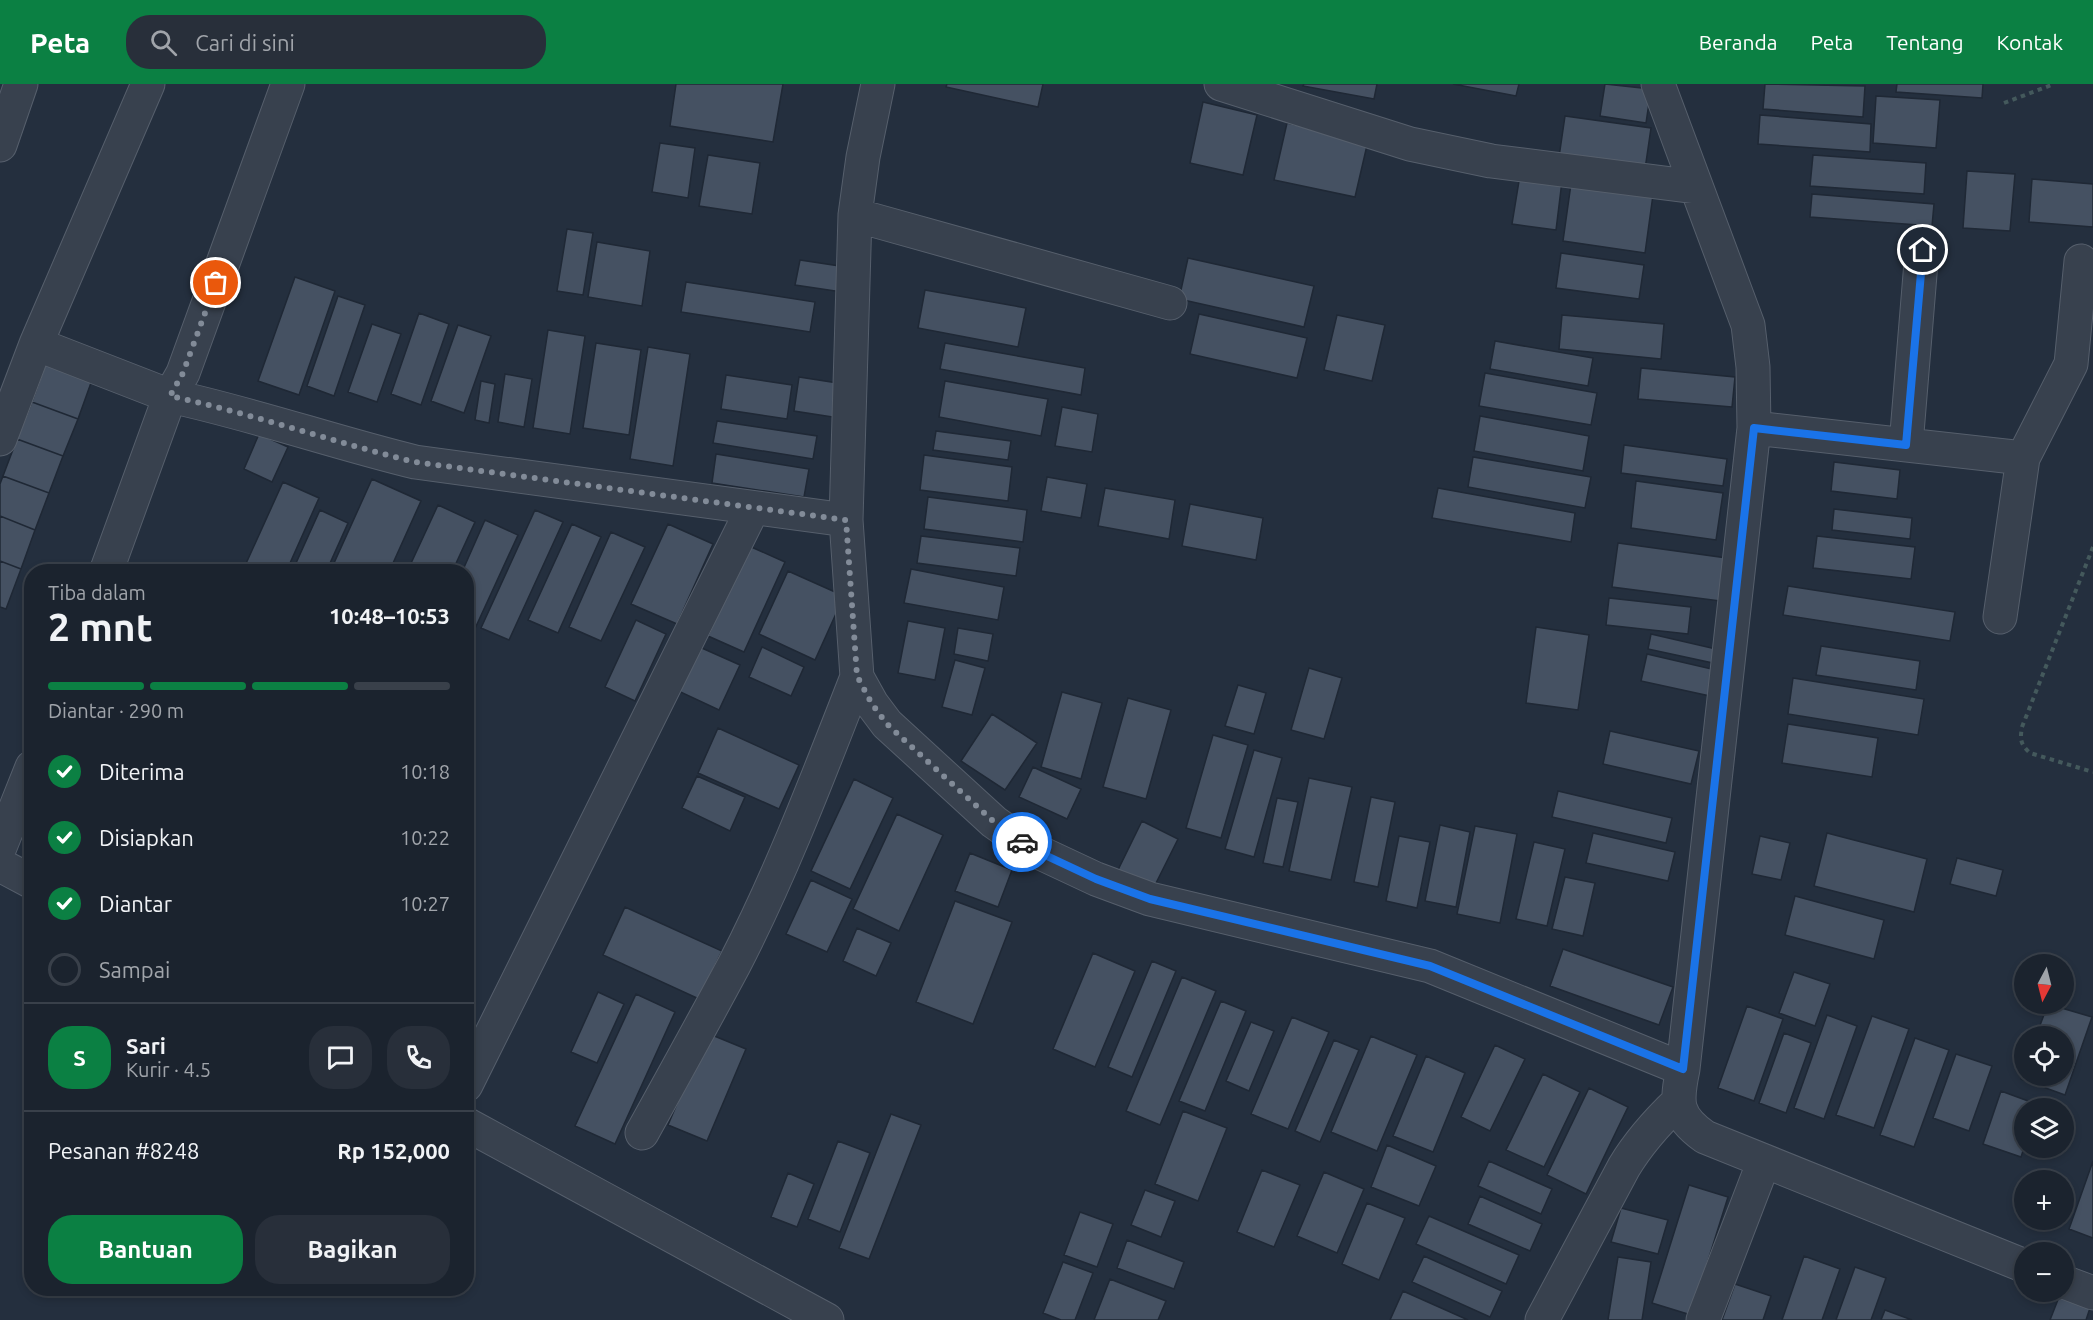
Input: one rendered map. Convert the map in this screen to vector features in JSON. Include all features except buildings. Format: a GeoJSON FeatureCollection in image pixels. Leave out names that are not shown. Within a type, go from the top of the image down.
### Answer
{"type":"FeatureCollection","features":[{"type":"Feature","properties":{"kind":"street"},"geometry":{"type":"LineString","coordinates":[[0,145],[21,84]]}},
{"type":"Feature","properties":{"kind":"street"},"geometry":{"type":"LineString","coordinates":[[0,439],[36,344],[148,84]]}},
{"type":"Feature","properties":{"kind":"street"},"geometry":{"type":"LineString","coordinates":[[195,401],[183,373],[288,84]]}},
{"type":"Feature","properties":{"kind":"street"},"geometry":{"type":"LineString","coordinates":[[878,84],[862,156],[855,215],[846,520],[857,676],[872,704],[887,724],[994,822],[1032,849],[1096,879],[1150,899],[1430,966],[1683,1069]]}},
{"type":"Feature","properties":{"kind":"street"},"geometry":{"type":"LineString","coordinates":[[1221,84],[1410,144],[1491,161],[1696,187]]}},
{"type":"Feature","properties":{"kind":"street"},"geometry":{"type":"LineString","coordinates":[[1658,84],[1748,325],[1753,367],[1754,428],[1678,1102],[1684,1118],[1705,1137],[2014,1262]]}},
{"type":"Feature","properties":{"kind":"street"},"geometry":{"type":"LineString","coordinates":[[855,215],[1170,303]]}},
{"type":"Feature","properties":{"kind":"street"},"geometry":{"type":"LineString","coordinates":[[1906,445],[1923,250]]}},
{"type":"Feature","properties":{"kind":"street"},"geometry":{"type":"LineString","coordinates":[[2000,617],[2023,458],[2071,364],[2081,261]]}},
{"type":"Feature","properties":{"kind":"street"},"geometry":{"type":"LineString","coordinates":[[36,344],[195,401],[415,462],[846,520]]}},
{"type":"Feature","properties":{"kind":"street"},"geometry":{"type":"LineString","coordinates":[[110,564],[195,401]]}},
{"type":"Feature","properties":{"kind":"street"},"geometry":{"type":"LineString","coordinates":[[1754,428],[2023,458]]}},
{"type":"Feature","properties":{"kind":"street"},"geometry":{"type":"LineString","coordinates":[[474,1069],[753,508]]}},
{"type":"Feature","properties":{"kind":"street"},"geometry":{"type":"LineString","coordinates":[[642,1132],[749,933],[807,804],[857,676]]}},
{"type":"Feature","properties":{"kind":"street"},"geometry":{"type":"LineString","coordinates":[[24,787],[1,852],[24,874]]}},
{"type":"Feature","properties":{"kind":"street"},"geometry":{"type":"LineString","coordinates":[[1542,1320],[1635,1148],[1657,1121],[1678,1102]]}},
{"type":"Feature","properties":{"kind":"street"},"geometry":{"type":"LineString","coordinates":[[474,1128],[827,1320]]}},
{"type":"Feature","properties":{"kind":"street"},"geometry":{"type":"LineString","coordinates":[[1703,1320],[1764,1161]]}},
{"type":"Feature","properties":{"kind":"street"},"geometry":{"type":"LineString","coordinates":[[2074,1286],[2093,1293]]}},
{"type":"Feature","properties":{"kind":"path"},"geometry":{"type":"LineString","coordinates":[[2004,103],[2054,84]]}},
{"type":"Feature","properties":{"kind":"path"},"geometry":{"type":"LineString","coordinates":[[2093,547],[2026,717],[2020,739],[2022,746],[2030,753],[2093,772]]}},
{"type":"Feature","properties":{"kind":"way so far"},"geometry":{"type":"LineString","coordinates":[[216,283],[183,373],[170,396],[219,406],[376,453],[415,462],[467,471],[846,520],[857,676],[872,704],[887,724],[902,738],[994,822],[1022,842]]}},
{"type":"Feature","properties":{"kind":"route"},"geometry":{"type":"LineString","coordinates":[[1022,842],[1096,879],[1150,899],[1430,966],[1683,1069],[1754,428],[1906,445],[1923,250]]}}]}
